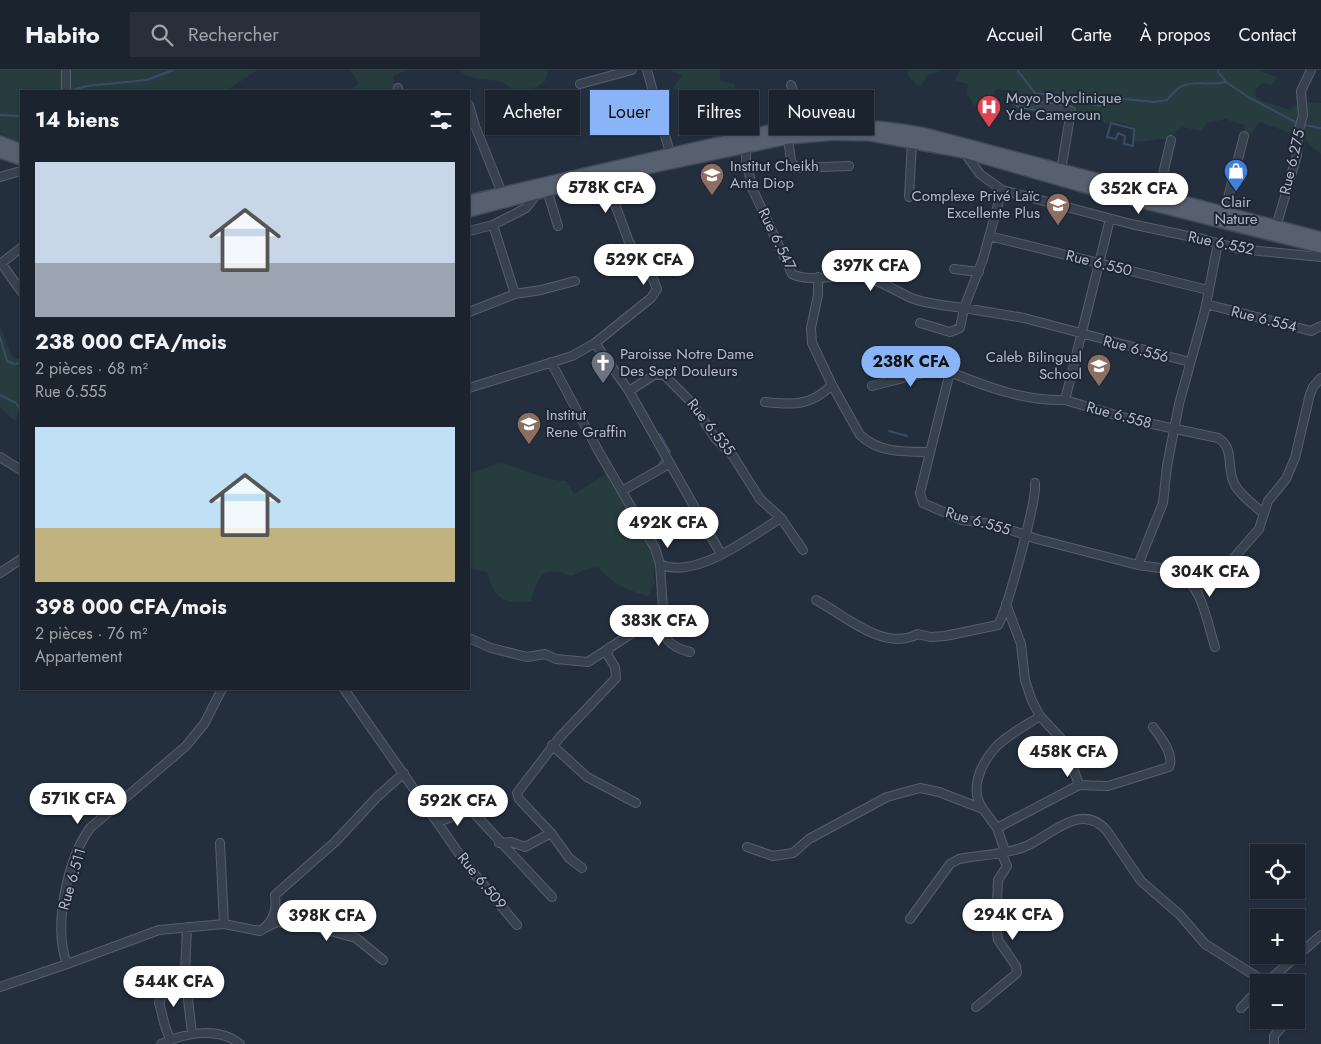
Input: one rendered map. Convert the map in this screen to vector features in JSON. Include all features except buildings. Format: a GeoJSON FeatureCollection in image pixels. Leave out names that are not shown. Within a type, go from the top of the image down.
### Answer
{"type":"FeatureCollection","features":[{"type":"Feature","properties":{"kind":"main road"},"geometry":{"type":"LineString","coordinates":[[874,128],[902,129],[1321,238]]}},
{"type":"Feature","properties":{"kind":"main road"},"geometry":{"type":"LineString","coordinates":[[470,211],[670,153],[769,131]]}},
{"type":"Feature","properties":{"kind":"main road"},"geometry":{"type":"LineString","coordinates":[[470,201],[502,193],[540,189],[605,177],[788,138],[835,134],[872,135],[964,152],[1120,196],[1321,247]]}},
{"type":"Feature","properties":{"kind":"main road"},"geometry":{"type":"LineString","coordinates":[[0,142],[20,150]]}},
{"type":"Feature","properties":{"kind":"main road"},"geometry":{"type":"LineString","coordinates":[[0,152],[20,159]]}},
{"type":"Feature","properties":{"kind":"street"},"geometry":{"type":"LineString","coordinates":[[580,84],[632,70]]}},
{"type":"Feature","properties":{"kind":"street"},"geometry":{"type":"LineString","coordinates":[[647,70],[670,153]]}},
{"type":"Feature","properties":{"kind":"street","name":"Rue 6.275"},"geometry":{"type":"LineString","coordinates":[[1276,227],[1297,154],[1298,133],[1302,120],[1301,91],[1311,70]]}},
{"type":"Feature","properties":{"kind":"street"},"geometry":{"type":"LineString","coordinates":[[66,71],[66,90]]}},
{"type":"Feature","properties":{"kind":"street"},"geometry":{"type":"LineString","coordinates":[[791,84],[793,90]]}},
{"type":"Feature","properties":{"kind":"street"},"geometry":{"type":"LineString","coordinates":[[1020,103],[1071,111],[1062,170]]}},
{"type":"Feature","properties":{"kind":"street"},"geometry":{"type":"LineString","coordinates":[[470,108],[477,133],[502,193]]}},
{"type":"Feature","properties":{"kind":"street"},"geometry":{"type":"LineString","coordinates":[[1224,213],[1244,136]]}},
{"type":"Feature","properties":{"kind":"street"},"geometry":{"type":"LineString","coordinates":[[788,138],[791,161],[796,168],[849,166]]}},
{"type":"Feature","properties":{"kind":"street"},"geometry":{"type":"LineString","coordinates":[[1158,195],[1171,140]]}},
{"type":"Feature","properties":{"kind":"street"},"geometry":{"type":"LineString","coordinates":[[909,197],[912,141]]}},
{"type":"Feature","properties":{"kind":"street","name":"Rue 6.547"},"geometry":{"type":"LineString","coordinates":[[746,147],[748,169],[753,190],[790,270],[796,276],[842,275],[866,278],[914,299],[1024,318],[1082,335]]}},
{"type":"Feature","properties":{"kind":"street","name":"Rue 6.552"},"geometry":{"type":"LineString","coordinates":[[964,152],[980,174],[996,188],[1002,190],[1110,219],[1218,244],[1253,251],[1321,257]]}},
{"type":"Feature","properties":{"kind":"street"},"geometry":{"type":"LineString","coordinates":[[0,177],[20,171]]}},
{"type":"Feature","properties":{"kind":"street"},"geometry":{"type":"LineString","coordinates":[[470,388],[583,352],[651,298],[656,290],[653,279],[629,242],[605,177]]}},
{"type":"Feature","properties":{"kind":"street"},"geometry":{"type":"LineString","coordinates":[[470,231],[493,225],[526,208],[540,189],[558,226]]}},
{"type":"Feature","properties":{"kind":"street"},"geometry":{"type":"LineString","coordinates":[[920,323],[950,332],[960,328],[964,308],[979,272],[1002,190]]}},
{"type":"Feature","properties":{"kind":"street"},"geometry":{"type":"LineString","coordinates":[[872,386],[927,372],[950,372],[975,383],[1005,392],[1044,400],[1065,400],[1110,219]]}},
{"type":"Feature","properties":{"kind":"street"},"geometry":{"type":"LineString","coordinates":[[493,225],[515,294]]}},
{"type":"Feature","properties":{"kind":"street","name":"Rue 6.550"},"geometry":{"type":"LineString","coordinates":[[989,236],[1208,290]]}},
{"type":"Feature","properties":{"kind":"street"},"geometry":{"type":"LineString","coordinates":[[1138,565],[1163,503],[1174,429],[1206,304],[1218,244]]}},
{"type":"Feature","properties":{"kind":"street"},"geometry":{"type":"LineString","coordinates":[[20,249],[0,264],[20,290]]}},
{"type":"Feature","properties":{"kind":"street"},"geometry":{"type":"LineString","coordinates":[[954,268],[979,272]]}},
{"type":"Feature","properties":{"kind":"street"},"geometry":{"type":"LineString","coordinates":[[818,277],[819,290],[812,324],[812,343],[832,386],[860,435],[865,440],[890,450],[930,452]]}},
{"type":"Feature","properties":{"kind":"street"},"geometry":{"type":"LineString","coordinates":[[470,312],[515,294],[541,290],[575,280]]}},
{"type":"Feature","properties":{"kind":"street","name":"Rue 6.554"},"geometry":{"type":"LineString","coordinates":[[1206,304],[1311,331],[1321,326]]}},
{"type":"Feature","properties":{"kind":"street","name":"Rue 6.556"},"geometry":{"type":"LineString","coordinates":[[1082,335],[1190,362]]}},
{"type":"Feature","properties":{"kind":"street"},"geometry":{"type":"LineString","coordinates":[[595,343],[629,391],[721,554]]}},
{"type":"Feature","properties":{"kind":"street"},"geometry":{"type":"LineString","coordinates":[[470,638],[491,648],[528,656],[545,654],[556,659],[588,662],[659,614],[663,609],[660,564],[655,548],[552,362]]}},
{"type":"Feature","properties":{"kind":"street","name":"Rue 6.555"},"geometry":{"type":"LineString","coordinates":[[950,372],[920,493],[923,502],[962,520],[993,524],[1026,536],[1138,565],[1176,572],[1187,579],[1196,589]]}},
{"type":"Feature","properties":{"kind":"street","name":"Rue 6.535"},"geometry":{"type":"LineString","coordinates":[[629,391],[654,375],[664,375],[693,404],[715,438],[734,456],[760,499],[781,518],[803,550]]}},
{"type":"Feature","properties":{"kind":"street"},"geometry":{"type":"LineString","coordinates":[[1215,646],[1196,589],[1225,568],[1259,529],[1268,501],[1291,470],[1313,387],[1321,378]]}},
{"type":"Feature","properties":{"kind":"street"},"geometry":{"type":"LineString","coordinates":[[765,402],[804,404],[823,394],[832,386]]}},
{"type":"Feature","properties":{"kind":"street","name":"Rue 6.558"},"geometry":{"type":"LineString","coordinates":[[1065,400],[1174,429],[1218,438],[1227,443],[1231,476],[1235,485],[1263,513]]}},
{"type":"Feature","properties":{"kind":"street"},"geometry":{"type":"LineString","coordinates":[[0,457],[20,469]]}},
{"type":"Feature","properties":{"kind":"street"},"geometry":{"type":"LineString","coordinates":[[622,491],[669,464]]}},
{"type":"Feature","properties":{"kind":"street"},"geometry":{"type":"LineString","coordinates":[[816,600],[859,626],[894,641],[907,640],[918,634],[930,637],[945,636],[998,625],[1026,536],[1036,492],[1035,483]]}},
{"type":"Feature","properties":{"kind":"street"},"geometry":{"type":"LineString","coordinates":[[660,564],[668,568],[677,568],[706,562],[781,518]]}},
{"type":"Feature","properties":{"kind":"street"},"geometry":{"type":"LineString","coordinates":[[0,573],[20,560]]}},
{"type":"Feature","properties":{"kind":"street"},"geometry":{"type":"LineString","coordinates":[[1006,604],[1021,644],[1024,680],[1040,716],[1064,742],[1079,785]]}},
{"type":"Feature","properties":{"kind":"street"},"geometry":{"type":"LineString","coordinates":[[659,614],[660,628],[669,642],[676,649],[690,652]]}},
{"type":"Feature","properties":{"kind":"street"},"geometry":{"type":"LineString","coordinates":[[582,868],[569,858],[552,833],[519,799],[517,792],[552,745],[616,678],[615,667],[607,654],[610,647]]}},
{"type":"Feature","properties":{"kind":"street","name":"Rue 6.511"},"geometry":{"type":"LineString","coordinates":[[67,964],[63,954],[61,913],[72,870],[85,836],[90,828],[186,746],[204,724],[221,690]]}},
{"type":"Feature","properties":{"kind":"street","name":"Rue 6.509"},"geometry":{"type":"LineString","coordinates":[[345,690],[466,865],[517,925]]}},
{"type":"Feature","properties":{"kind":"street"},"geometry":{"type":"LineString","coordinates":[[976,1007],[1018,973],[1016,966],[998,940],[996,926],[998,880],[1007,866],[997,828],[977,802],[977,777],[995,747],[1040,716]]}},
{"type":"Feature","properties":{"kind":"street"},"geometry":{"type":"LineString","coordinates":[[997,828],[1079,785],[1108,786],[1170,767],[1171,759],[1153,727]]}},
{"type":"Feature","properties":{"kind":"street"},"geometry":{"type":"LineString","coordinates":[[552,745],[587,777],[636,803]]}},
{"type":"Feature","properties":{"kind":"street"},"geometry":{"type":"LineString","coordinates":[[265,928],[277,908],[276,895],[335,842],[377,797],[404,773]]}},
{"type":"Feature","properties":{"kind":"street"},"geometry":{"type":"LineString","coordinates":[[747,847],[772,856],[793,852],[808,839],[887,797],[920,788],[939,792],[983,809]]}},
{"type":"Feature","properties":{"kind":"street"},"geometry":{"type":"LineString","coordinates":[[438,822],[471,810],[493,798]]}},
{"type":"Feature","properties":{"kind":"street"},"geometry":{"type":"LineString","coordinates":[[471,810],[499,843],[552,897]]}},
{"type":"Feature","properties":{"kind":"street"},"geometry":{"type":"LineString","coordinates":[[910,919],[950,864],[959,859],[1023,848],[1061,825],[1077,820],[1092,819],[1101,823],[1141,880],[1180,915],[1205,944],[1253,974]]}},
{"type":"Feature","properties":{"kind":"street"},"geometry":{"type":"LineString","coordinates":[[499,843],[506,841],[528,846],[552,833]]}},
{"type":"Feature","properties":{"kind":"street"},"geometry":{"type":"LineString","coordinates":[[220,843],[224,924]]}},
{"type":"Feature","properties":{"kind":"street"},"geometry":{"type":"LineString","coordinates":[[0,987],[159,930],[224,924],[255,932],[277,922],[315,927],[356,938],[384,960]]}},
{"type":"Feature","properties":{"kind":"street"},"geometry":{"type":"LineString","coordinates":[[187,927],[184,974],[192,1033]]}},
{"type":"Feature","properties":{"kind":"street"},"geometry":{"type":"LineString","coordinates":[[1275,974],[1321,935]]}},
{"type":"Feature","properties":{"kind":"street"},"geometry":{"type":"LineString","coordinates":[[162,985],[163,994],[159,1003],[163,1013],[166,1033],[170,1040]]}},
{"type":"Feature","properties":{"kind":"street"},"geometry":{"type":"LineString","coordinates":[[1241,1008],[1250,998]]}},
{"type":"Feature","properties":{"kind":"street"},"geometry":{"type":"LineString","coordinates":[[1274,1044],[1274,1036],[1280,1029]]}},
{"type":"Feature","properties":{"kind":"street"},"geometry":{"type":"LineString","coordinates":[[161,1044],[192,1033],[216,1034],[240,1044]]}},
{"type":"Feature","properties":{"kind":"green space"},"geometry":{"type":"Polygon","coordinates":[[[0,70],[257,70],[227,90],[20,90],[20,143],[0,134],[0,70]]]}},
{"type":"Feature","properties":{"kind":"green space"},"geometry":{"type":"Polygon","coordinates":[[[350,70],[407,70],[393,76],[395,90],[351,90],[359,83],[350,70]]]}},
{"type":"Feature","properties":{"kind":"green space"},"geometry":{"type":"Polygon","coordinates":[[[459,70],[548,70],[545,81],[537,87],[524,90],[513,90],[507,85],[494,80],[474,78],[459,70]]]}},
{"type":"Feature","properties":{"kind":"green space"},"geometry":{"type":"Polygon","coordinates":[[[669,70],[720,70],[720,81],[735,84],[736,90],[679,90],[673,88],[682,75],[669,70]]]}},
{"type":"Feature","properties":{"kind":"green space"},"geometry":{"type":"Polygon","coordinates":[[[908,70],[943,70],[928,75],[920,86],[916,85],[908,75],[908,70]]]}},
{"type":"Feature","properties":{"kind":"green space"},"geometry":{"type":"Polygon","coordinates":[[[960,70],[1258,70],[1277,77],[1272,85],[1262,83],[1256,91],[1256,97],[1262,101],[1290,110],[1293,106],[1298,106],[1299,117],[1294,134],[1259,122],[1251,134],[1245,136],[1244,125],[1225,119],[1207,123],[1201,131],[1182,127],[1169,138],[1137,142],[1133,140],[1133,127],[1123,123],[1112,122],[1106,124],[1097,118],[1087,116],[1015,110],[1011,105],[1015,92],[996,89],[990,105],[974,105],[967,93],[968,84],[955,81],[960,70]]]}},
{"type":"Feature","properties":{"kind":"green space"},"geometry":{"type":"Polygon","coordinates":[[[1302,102],[1321,103],[1321,154],[1313,148],[1305,137],[1302,102]]]}},
{"type":"Feature","properties":{"kind":"green space"},"geometry":{"type":"Polygon","coordinates":[[[0,326],[11,355],[15,359],[20,359],[20,410],[15,421],[0,408],[0,326]]]}},
{"type":"Feature","properties":{"kind":"green space"},"geometry":{"type":"Polygon","coordinates":[[[499,463],[549,479],[566,481],[574,494],[606,474],[657,558],[653,575],[655,582],[648,596],[620,586],[608,578],[598,567],[594,567],[571,576],[548,572],[539,579],[531,601],[511,602],[502,598],[494,591],[486,572],[470,568],[470,474],[499,463]]]}},
{"type":"Feature","properties":{"kind":"waterway"},"geometry":{"type":"LineString","coordinates":[[72,90],[87,86],[147,80],[173,70]]}},
{"type":"Feature","properties":{"kind":"waterway"},"geometry":{"type":"LineString","coordinates":[[1017,70],[1035,93],[1065,97],[1099,106],[1124,99],[1154,102],[1167,100],[1174,92],[1188,84],[1226,82],[1248,97],[1299,124]]}},
{"type":"Feature","properties":{"kind":"waterway"},"geometry":{"type":"LineString","coordinates":[[1217,70],[1226,82]]}},
{"type":"Feature","properties":{"kind":"waterway"},"geometry":{"type":"LineString","coordinates":[[0,115],[20,115]]}},
{"type":"Feature","properties":{"kind":"waterway"},"geometry":{"type":"LineString","coordinates":[[1111,123],[1134,129],[1133,146],[1124,144],[1125,136],[1118,133],[1116,139],[1107,137],[1111,123]]}},
{"type":"Feature","properties":{"kind":"waterway"},"geometry":{"type":"LineString","coordinates":[[1304,125],[1321,128]]}},
{"type":"Feature","properties":{"kind":"waterway"},"geometry":{"type":"LineString","coordinates":[[0,337],[7,361],[14,364],[20,363]]}},
{"type":"Feature","properties":{"kind":"waterway"},"geometry":{"type":"LineString","coordinates":[[0,395],[16,403],[20,409]]}},
{"type":"Feature","properties":{"kind":"waterway"},"geometry":{"type":"LineString","coordinates":[[889,431],[907,436]]}},
{"type":"Feature","properties":{"kind":"waterway"},"geometry":{"type":"LineString","coordinates":[[660,434],[670,452],[667,455]]}},
{"type":"Feature","properties":{"kind":"waterway"},"geometry":{"type":"LineString","coordinates":[[659,464],[664,458]]}},
{"type":"Feature","properties":{"kind":"place","name":"Moyo Polyclinique Yde Cameroun"},"geometry":{"type":"Point","coordinates":[989,128]}},
{"type":"Feature","properties":{"kind":"place","name":"Clair Nature"},"geometry":{"type":"Point","coordinates":[1236,192]}},
{"type":"Feature","properties":{"kind":"place","name":"Institut Cheikh Anta Diop"},"geometry":{"type":"Point","coordinates":[712,196]}},
{"type":"Feature","properties":{"kind":"place","name":"Complexe Privé Laïc Excellente Plus"},"geometry":{"type":"Point","coordinates":[1058,226]}},
{"type":"Feature","properties":{"kind":"place","name":"Paroisse Notre Dame Des Sept Douleurs"},"geometry":{"type":"Point","coordinates":[603,384]}},
{"type":"Feature","properties":{"kind":"place","name":"Caleb Bilingual School"},"geometry":{"type":"Point","coordinates":[1099,387]}},
{"type":"Feature","properties":{"kind":"place","name":"Institut Rene Graffin"},"geometry":{"type":"Point","coordinates":[529,445]}}]}
